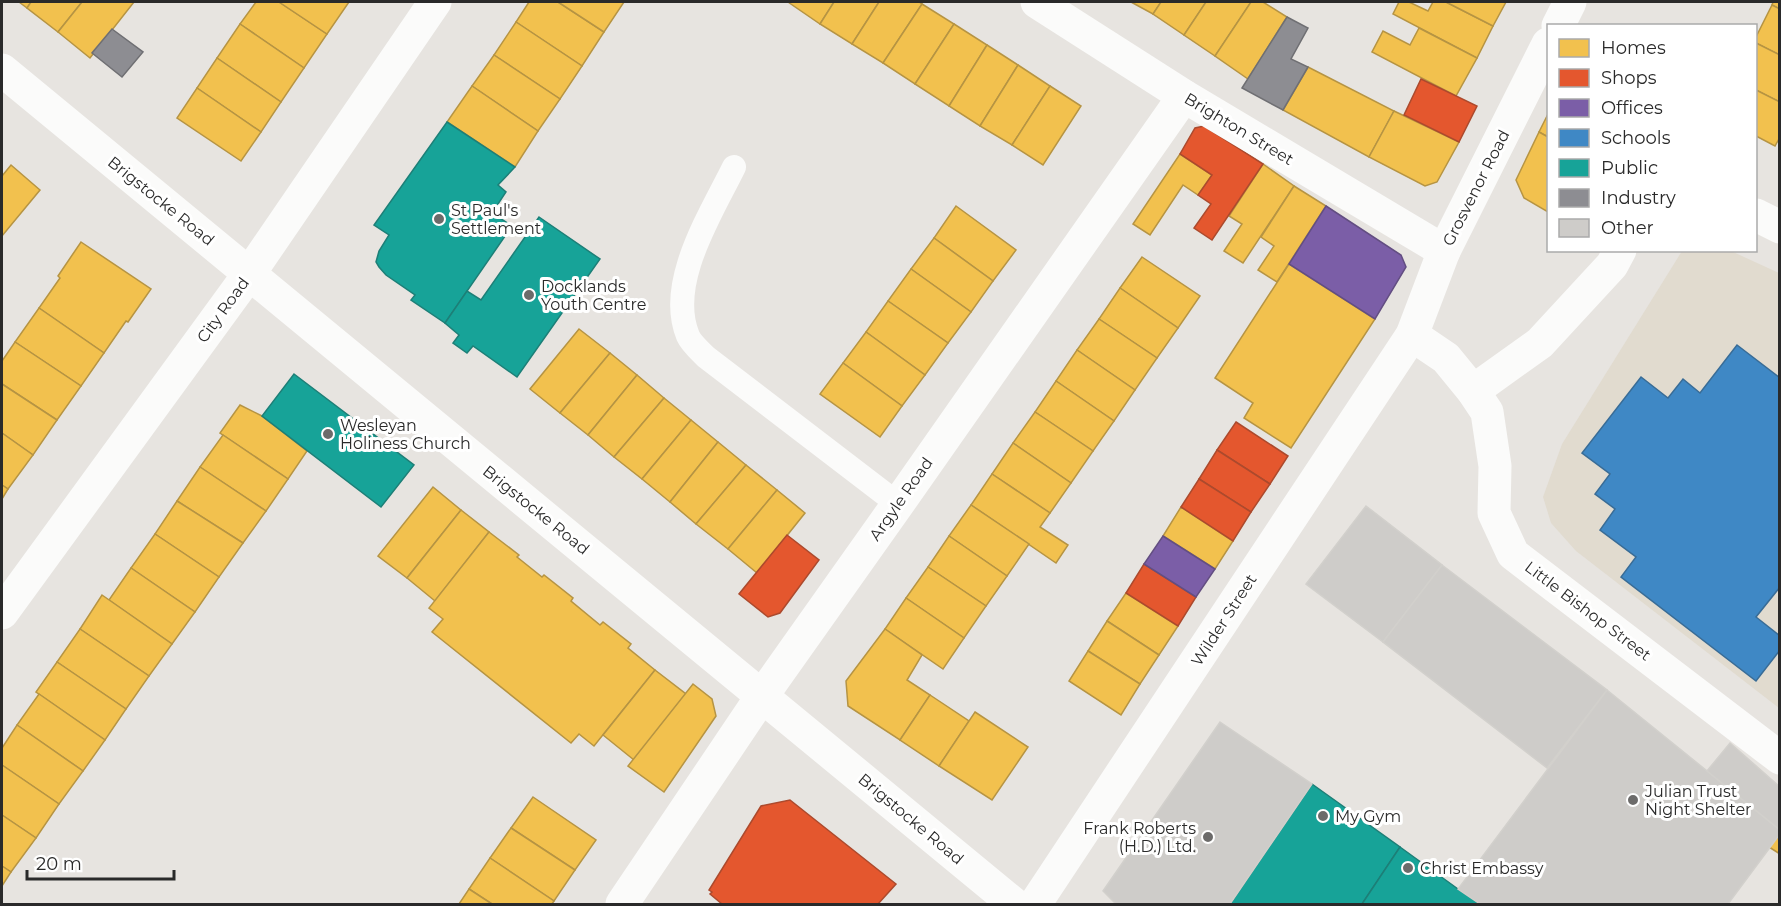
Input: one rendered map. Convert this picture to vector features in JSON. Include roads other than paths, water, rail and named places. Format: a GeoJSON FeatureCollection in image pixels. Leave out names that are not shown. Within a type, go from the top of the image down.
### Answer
{"type":"FeatureCollection","features":[{"type":"Feature","properties":{"kind":"street","name":"City Road"},"geometry":{"type":"LineString","coordinates":[[2,613],[249,274],[435,2]]}},
{"type":"Feature","properties":{"kind":"street","name":"Brighton Street"},"geometry":{"type":"LineString","coordinates":[[1037,2],[1184,96],[1444,251]]}},
{"type":"Feature","properties":{"kind":"street"},"geometry":{"type":"LineString","coordinates":[[1559,24],[1570,2]]}},
{"type":"Feature","properties":{"kind":"street","name":"Grosvenor Road"},"geometry":{"type":"LineString","coordinates":[[1412,335],[1444,251],[1547,46]]}},
{"type":"Feature","properties":{"kind":"street","name":"Brigstocke Road"},"geometry":{"type":"LineString","coordinates":[[2,70],[1014,904]]}},
{"type":"Feature","properties":{"kind":"street","name":"Argyle Road"},"geometry":{"type":"LineString","coordinates":[[622,904],[762,696],[1184,96]]}},
{"type":"Feature","properties":{"kind":"street"},"geometry":{"type":"LineString","coordinates":[[1757,216],[1779,227]]}},
{"type":"Feature","properties":{"kind":"street"},"geometry":{"type":"LineString","coordinates":[[1473,391],[1540,343],[1612,265],[1619,252]]}},
{"type":"Feature","properties":{"kind":"street","name":"Little Bishop Street"},"geometry":{"type":"LineString","coordinates":[[1412,335],[1446,358],[1487,412],[1495,466],[1494,513],[1513,554],[1779,758]]}},
{"type":"Feature","properties":{"kind":"street","name":"Wilder Street"},"geometry":{"type":"LineString","coordinates":[[1035,904],[1412,335]]}},
{"type":"Feature","properties":{"kind":"lane"},"geometry":{"type":"LineString","coordinates":[[734,167],[696,245],[684,280],[682,308],[688,337],[706,357],[898,504]]}},
{"type":"Feature","properties":{"kind":"place","name":"St Paul's Settlement"},"geometry":{"type":"Point","coordinates":[439,219]}},
{"type":"Feature","properties":{"kind":"place","name":"Docklands Youth Centre"},"geometry":{"type":"Point","coordinates":[529,295]}},
{"type":"Feature","properties":{"kind":"place","name":"Wesleyan Holiness Church"},"geometry":{"type":"Point","coordinates":[328,434]}},
{"type":"Feature","properties":{"kind":"place","name":"Julian Trust Night Shelter"},"geometry":{"type":"Point","coordinates":[1633,800]}},
{"type":"Feature","properties":{"kind":"place","name":"My Gym"},"geometry":{"type":"Point","coordinates":[1323,816]}},
{"type":"Feature","properties":{"kind":"place","name":"Frank Roberts (H.D.) Ltd."},"geometry":{"type":"Point","coordinates":[1208,837]}},
{"type":"Feature","properties":{"kind":"place","name":"Christ Embassy"},"geometry":{"type":"Point","coordinates":[1408,868]}}]}
